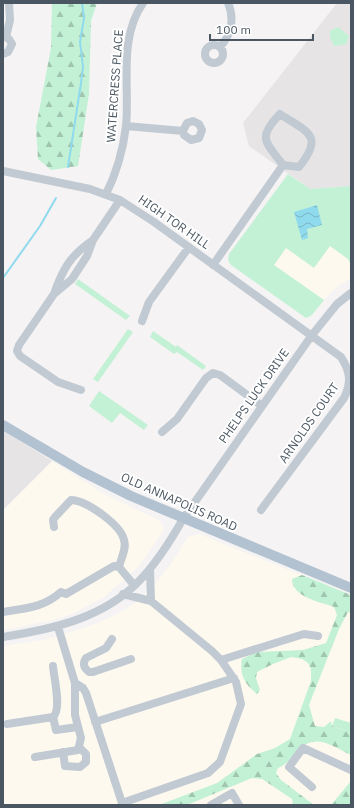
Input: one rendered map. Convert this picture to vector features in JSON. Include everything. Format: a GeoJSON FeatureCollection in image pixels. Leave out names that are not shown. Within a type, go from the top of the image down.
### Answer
{"type":"FeatureCollection","features":[{"type":"Feature","properties":{"kind":"main road","name":"OLD ANNAPOLIS ROAD"},"geometry":{"type":"LineString","coordinates":[[3,425],[83,472],[183,519],[351,588]]}},
{"type":"Feature","properties":{"kind":"street"},"geometry":{"type":"LineString","coordinates":[[3,54],[8,52],[12,47],[11,41],[4,36],[10,20],[9,3]]}},
{"type":"Feature","properties":{"kind":"street","name":"WATERCRESS PLACE"},"geometry":{"type":"LineString","coordinates":[[106,194],[119,165],[126,126],[128,42],[132,22],[143,3]]}},
{"type":"Feature","properties":{"kind":"street"},"geometry":{"type":"LineString","coordinates":[[220,47],[226,40],[231,26],[232,17],[228,3]]}},
{"type":"Feature","properties":{"kind":"street"},"geometry":{"type":"LineString","coordinates":[[280,114],[306,131],[312,140],[311,150],[299,168],[283,165],[269,146],[265,136],[266,130],[280,114]]}},
{"type":"Feature","properties":{"kind":"street"},"geometry":{"type":"LineString","coordinates":[[126,126],[183,131]]}},
{"type":"Feature","properties":{"kind":"street"},"geometry":{"type":"LineString","coordinates":[[214,265],[283,165]]}},
{"type":"Feature","properties":{"kind":"street","name":"HIGH TOR HILL"},"geometry":{"type":"LineString","coordinates":[[3,171],[71,184],[106,194],[120,200],[189,247],[312,335]]}},
{"type":"Feature","properties":{"kind":"street"},"geometry":{"type":"LineString","coordinates":[[81,390],[58,382],[20,356],[17,351],[19,345],[54,294],[72,278],[87,256],[93,240],[120,200]]}},
{"type":"Feature","properties":{"kind":"street"},"geometry":{"type":"LineString","coordinates":[[54,294],[61,273],[78,251],[93,240]]}},
{"type":"Feature","properties":{"kind":"street"},"geometry":{"type":"LineString","coordinates":[[142,321],[149,302],[189,247]]}},
{"type":"Feature","properties":{"kind":"street","name":"PHELPS LUCK DRIVE"},"geometry":{"type":"LineString","coordinates":[[3,637],[58,627],[95,613],[123,594],[150,570],[164,551],[183,519],[312,335],[337,304],[351,293]]}},
{"type":"Feature","properties":{"kind":"street","name":"ARNOLDS COURT"},"geometry":{"type":"LineString","coordinates":[[261,510],[344,398],[349,386],[349,371],[340,357],[312,335]]}},
{"type":"Feature","properties":{"kind":"street"},"geometry":{"type":"LineString","coordinates":[[162,432],[175,422],[206,378],[213,373],[220,375],[262,406]]}},
{"type":"Feature","properties":{"kind":"street"},"geometry":{"type":"LineString","coordinates":[[54,527],[53,520],[71,500],[81,502],[93,508],[101,513],[124,538],[125,546],[119,567]]}},
{"type":"Feature","properties":{"kind":"street"},"geometry":{"type":"LineString","coordinates":[[119,567],[134,585]]}},
{"type":"Feature","properties":{"kind":"street"},"geometry":{"type":"LineString","coordinates":[[3,612],[42,605],[51,601],[61,592],[66,594],[84,585],[109,569],[119,567]]}},
{"type":"Feature","properties":{"kind":"street"},"geometry":{"type":"LineString","coordinates":[[150,570],[151,601]]}},
{"type":"Feature","properties":{"kind":"street"},"geometry":{"type":"LineString","coordinates":[[75,683],[83,688],[86,693],[122,803],[208,773],[220,762],[241,710],[241,698],[234,678],[221,660],[151,601],[123,594]]}},
{"type":"Feature","properties":{"kind":"street"},"geometry":{"type":"LineString","coordinates":[[35,757],[78,750],[81,738],[74,702],[75,683],[58,627]]}},
{"type":"Feature","properties":{"kind":"street"},"geometry":{"type":"LineString","coordinates":[[221,660],[304,634],[318,636]]}},
{"type":"Feature","properties":{"kind":"street"},"geometry":{"type":"LineString","coordinates":[[112,639],[106,648],[86,658],[84,665],[86,669],[89,672],[93,672],[131,660]]}},
{"type":"Feature","properties":{"kind":"street"},"geometry":{"type":"LineString","coordinates":[[7,724],[53,717],[58,712],[53,666]]}},
{"type":"Feature","properties":{"kind":"street"},"geometry":{"type":"LineString","coordinates":[[96,722],[234,678]]}},
{"type":"Feature","properties":{"kind":"street"},"geometry":{"type":"LineString","coordinates":[[53,717],[56,730],[78,726]]}},
{"type":"Feature","properties":{"kind":"street"},"geometry":{"type":"LineString","coordinates":[[63,752],[65,766],[80,767],[86,762],[86,754],[79,747]]}},
{"type":"Feature","properties":{"kind":"street"},"geometry":{"type":"LineString","coordinates":[[312,786],[289,767],[303,748],[351,770]]}},
{"type":"Feature","properties":{"kind":"street"},"geometry":{"type":"LineString","coordinates":[[210,805],[232,793],[239,805]]}},
{"type":"Feature","properties":{"kind":"shaded area"},"geometry":{"type":"Polygon","coordinates":[[[337,3],[351,3],[351,186],[310,189],[249,146],[243,123],[337,3]]]}},
{"type":"Feature","properties":{"kind":"shaded area"},"geometry":{"type":"Polygon","coordinates":[[[330,246],[349,259],[351,265],[351,278],[337,287],[324,300],[274,265],[286,248],[330,246]]]}},
{"type":"Feature","properties":{"kind":"shaded area"},"geometry":{"type":"Polygon","coordinates":[[[3,430],[52,461],[3,510],[3,430]]]}},
{"type":"Feature","properties":{"kind":"shaded area"},"geometry":{"type":"Polygon","coordinates":[[[52,461],[106,495],[159,520],[164,530],[138,567],[104,597],[72,614],[54,620],[3,630],[3,510],[52,461]]]}},
{"type":"Feature","properties":{"kind":"shaded area"},"geometry":{"type":"Polygon","coordinates":[[[199,534],[351,595],[351,805],[3,805],[3,646],[48,639],[95,624],[117,614],[135,603],[158,581],[188,537],[199,534]]]}},
{"type":"Feature","properties":{"kind":"green space"},"geometry":{"type":"Polygon","coordinates":[[[52,3],[97,3],[91,21],[89,94],[78,166],[51,170],[38,159],[36,127],[51,48],[52,3]]]}},
{"type":"Feature","properties":{"kind":"green space"},"geometry":{"type":"Polygon","coordinates":[[[338,27],[349,36],[346,44],[334,46],[330,37],[330,31],[338,27]]]}},
{"type":"Feature","properties":{"kind":"green space"},"geometry":{"type":"Polygon","coordinates":[[[288,174],[310,189],[351,186],[351,265],[348,259],[330,246],[314,268],[286,248],[274,265],[324,300],[312,315],[306,318],[231,265],[228,260],[229,254],[288,174]]]}},
{"type":"Feature","properties":{"kind":"green space"},"geometry":{"type":"Polygon","coordinates":[[[78,279],[130,316],[126,320],[75,284],[78,279]]]}},
{"type":"Feature","properties":{"kind":"green space"},"geometry":{"type":"Polygon","coordinates":[[[128,329],[133,332],[98,382],[93,379],[128,329]]]}},
{"type":"Feature","properties":{"kind":"green space"},"geometry":{"type":"Polygon","coordinates":[[[153,331],[176,347],[177,345],[206,366],[203,370],[177,352],[174,354],[150,337],[153,331]]]}},
{"type":"Feature","properties":{"kind":"green space"},"geometry":{"type":"Polygon","coordinates":[[[99,391],[148,425],[144,430],[120,413],[112,423],[89,406],[99,391]]]}},
{"type":"Feature","properties":{"kind":"green space"},"geometry":{"type":"Polygon","coordinates":[[[302,575],[351,595],[351,613],[348,612],[339,629],[309,705],[315,726],[324,727],[331,721],[332,726],[351,733],[351,755],[323,742],[310,743],[304,746],[286,763],[278,768],[276,773],[281,780],[314,805],[293,805],[292,799],[262,779],[252,778],[187,805],[159,805],[217,783],[257,754],[275,748],[290,739],[311,681],[311,669],[308,663],[302,659],[291,657],[257,672],[256,678],[260,690],[257,694],[246,683],[242,674],[241,665],[242,659],[257,652],[303,650],[326,643],[337,615],[334,607],[308,598],[297,590],[293,585],[292,579],[302,575]]]}},
{"type":"Feature","properties":{"kind":"green space"},"geometry":{"type":"Polygon","coordinates":[[[335,718],[351,723],[351,733],[332,726],[335,718]]]}},
{"type":"Feature","properties":{"kind":"green space"},"geometry":{"type":"Polygon","coordinates":[[[351,781],[351,805],[331,805],[351,781]]]}},
{"type":"Feature","properties":{"kind":"water"},"geometry":{"type":"Polygon","coordinates":[[[317,205],[322,225],[307,229],[308,238],[302,240],[294,212],[317,205]]]}},
{"type":"Feature","properties":{"kind":"waterway"},"geometry":{"type":"LineString","coordinates":[[68,167],[83,67],[80,42],[84,18],[82,3]]}},
{"type":"Feature","properties":{"kind":"waterway"},"geometry":{"type":"LineString","coordinates":[[3,278],[40,226],[56,198]]}}]}
